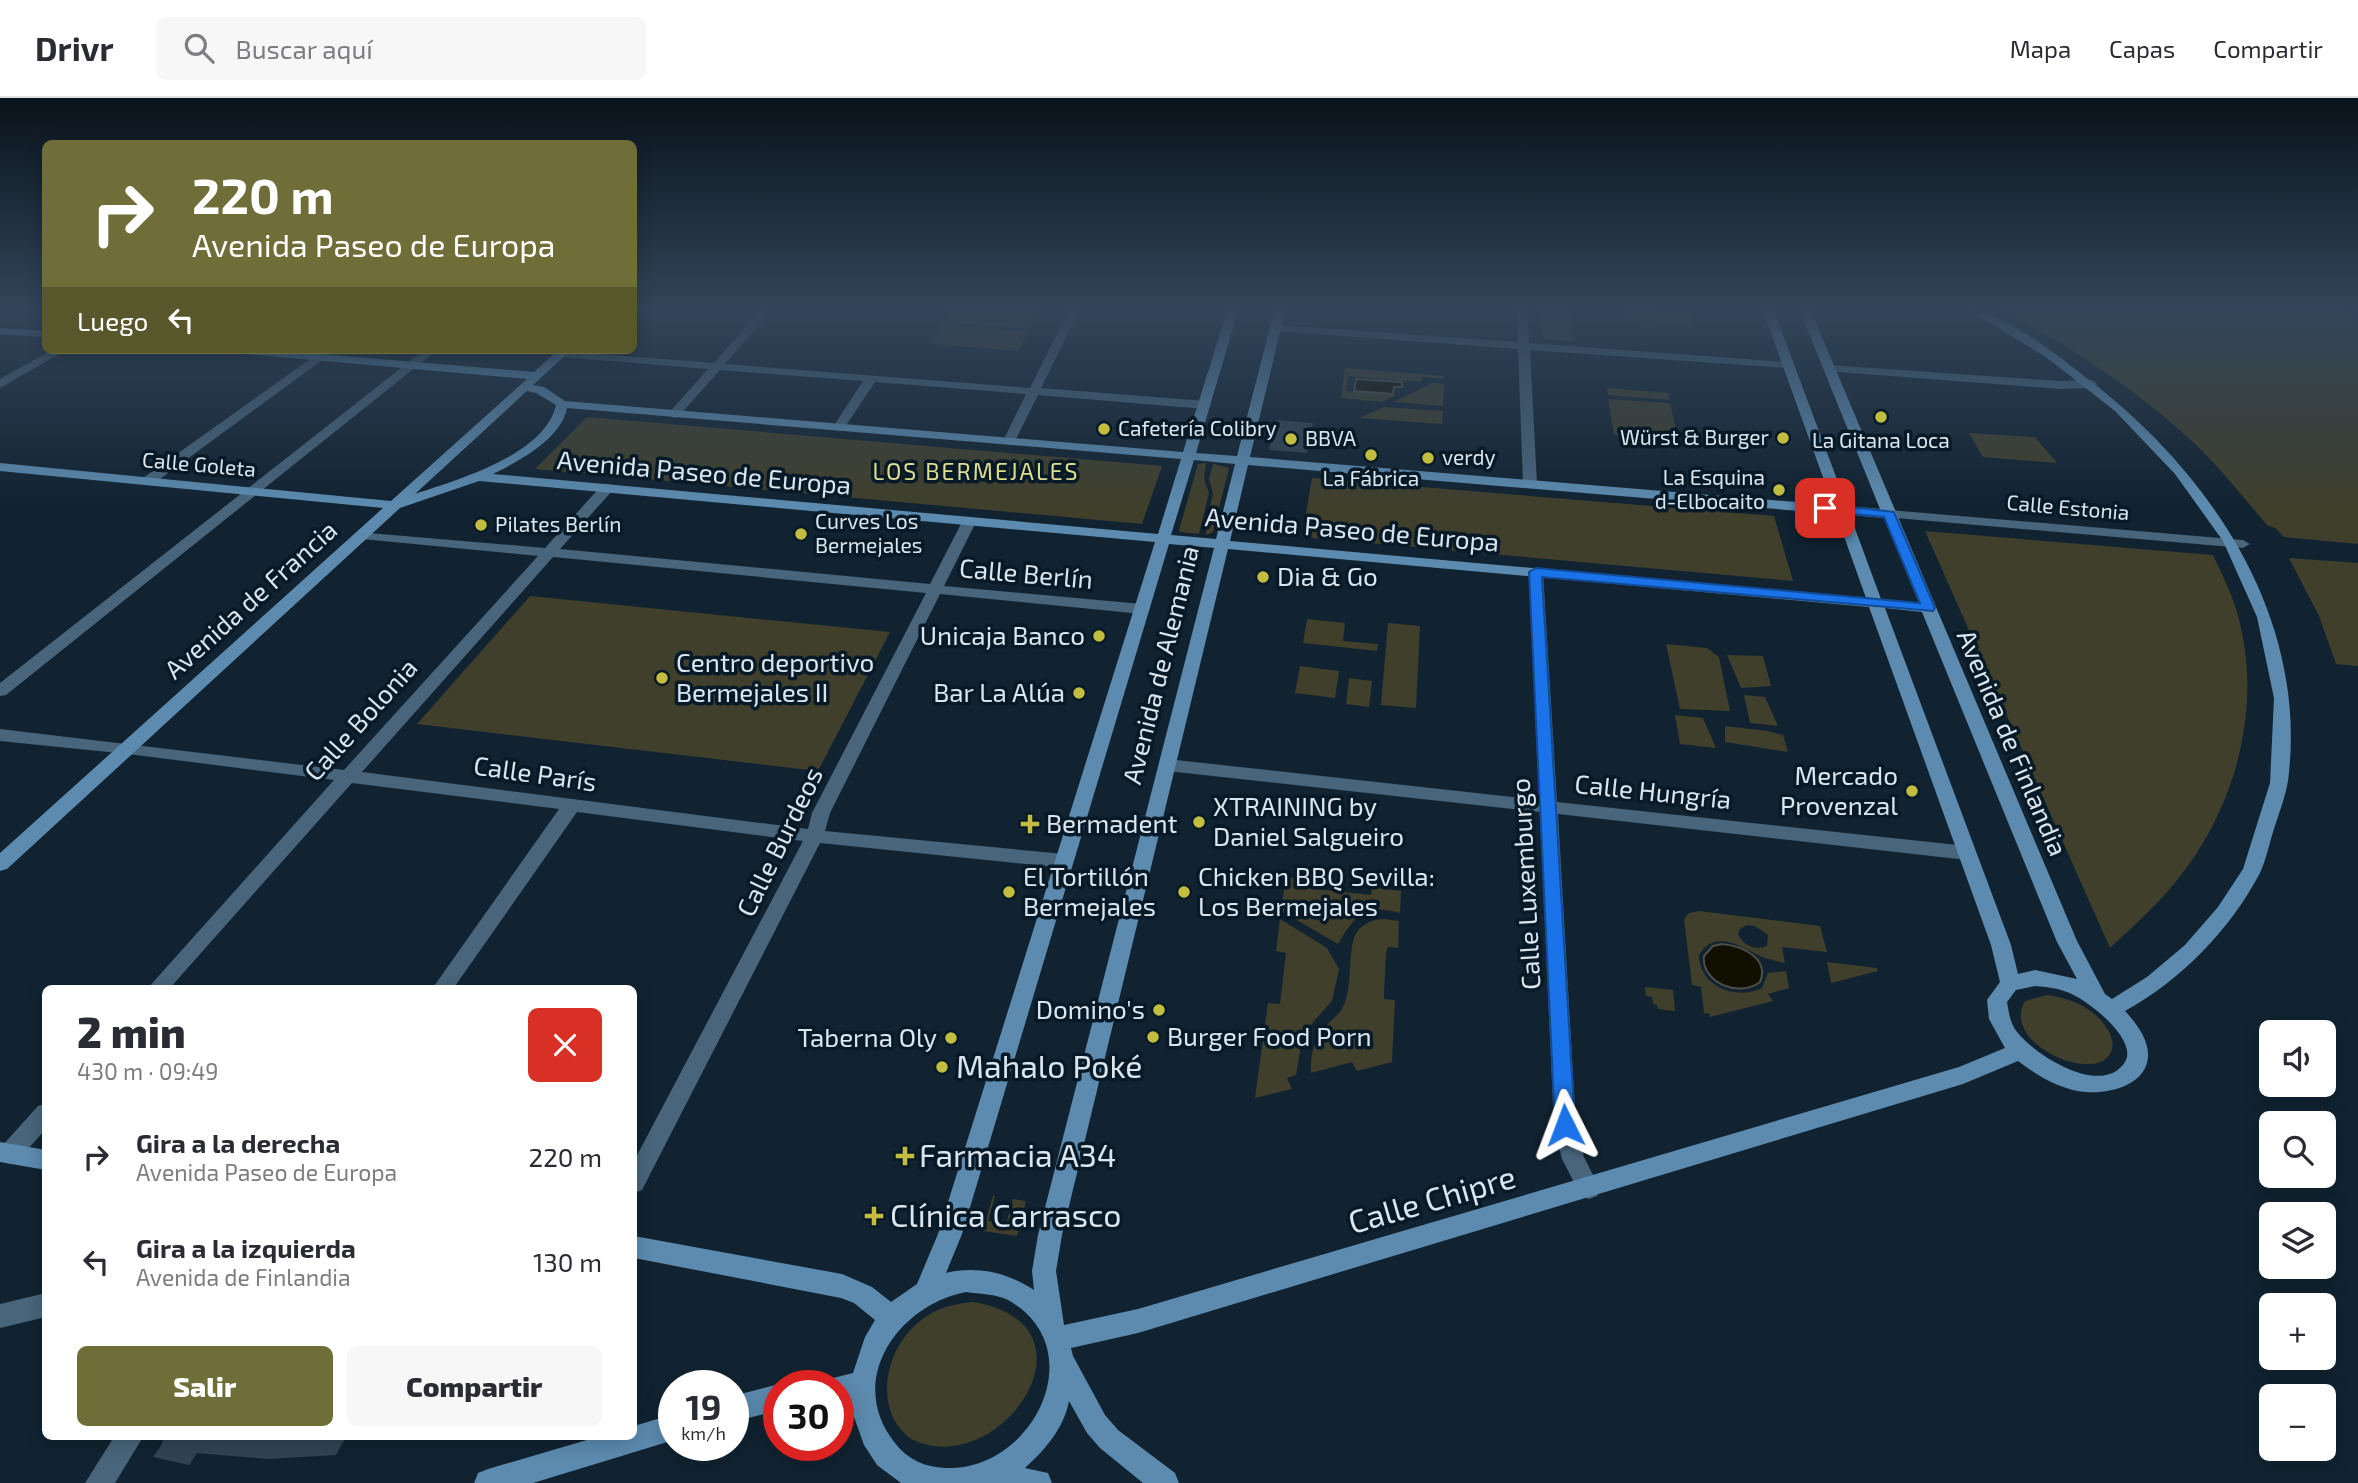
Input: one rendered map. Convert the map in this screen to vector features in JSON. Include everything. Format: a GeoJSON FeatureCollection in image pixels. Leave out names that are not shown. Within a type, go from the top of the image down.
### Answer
{"type":"FeatureCollection","features":[{"type":"Feature","properties":{"kind":"main road"},"geometry":{"type":"LineString","coordinates":[[533,376],[537,376]]}},
{"type":"Feature","properties":{"kind":"main road","name":"Avenida de Francia"},"geometry":{"type":"LineString","coordinates":[[0,864],[537,376]]}},
{"type":"Feature","properties":{"kind":"main road","name":"Avenida de Alemania"},"geometry":{"type":"LineString","coordinates":[[926,1292],[950,1234],[1214,376]]}},
{"type":"Feature","properties":{"kind":"main road","name":"Avenida de Alemania"},"geometry":{"type":"LineString","coordinates":[[1057,1340],[1044,1271],[1050,1236],[1264,376]]}},
{"type":"Feature","properties":{"kind":"main road"},"geometry":{"type":"LineString","coordinates":[[1792,376],[2001,945],[2010,984]]}},
{"type":"Feature","properties":{"kind":"main road","name":"Avenida de Finlandia"},"geometry":{"type":"LineString","coordinates":[[1832,376],[2067,942],[2104,1003]]}},
{"type":"Feature","properties":{"kind":"main road"},"geometry":{"type":"LineString","coordinates":[[2080,376],[2173,454],[2197,480],[2243,544],[2272,599],[2286,639]]}},
{"type":"Feature","properties":{"kind":"main road"},"geometry":{"type":"LineString","coordinates":[[525,387],[540,390],[562,404],[1889,514]]}},
{"type":"Feature","properties":{"kind":"main road"},"geometry":{"type":"LineString","coordinates":[[395,505],[478,477],[524,454],[547,434],[559,418],[562,404]]}},
{"type":"Feature","properties":{"kind":"main road","name":"Calle Goleta"},"geometry":{"type":"LineString","coordinates":[[0,467],[395,505]]}},
{"type":"Feature","properties":{"kind":"main road","name":"Avenida Paseo de Europa"},"geometry":{"type":"LineString","coordinates":[[478,477],[1928,608]]}},
{"type":"Feature","properties":{"kind":"main road"},"geometry":{"type":"LineString","coordinates":[[2104,1003],[2160,981],[2214,926],[2244,884],[2265,847],[2280,812],[2292,760],[2296,716],[2291,666]]}},
{"type":"Feature","properties":{"kind":"main road"},"geometry":{"type":"LineString","coordinates":[[2035,978],[2074,986],[2104,1003],[2123,1021],[2136,1046],[2137,1058],[2133,1068],[2125,1076],[2106,1083],[2082,1082],[2047,1070],[2020,1051],[2006,1036],[1996,1011],[1997,1000],[2010,984],[2035,978]]}},
{"type":"Feature","properties":{"kind":"main road","name":"Calle Chipre"},"geometry":{"type":"LineString","coordinates":[[1057,1340],[1138,1321],[1589,1189],[1946,1081],[2020,1051]]}},
{"type":"Feature","properties":{"kind":"main road"},"geometry":{"type":"LineString","coordinates":[[5,1153],[42,1159]]}},
{"type":"Feature","properties":{"kind":"main road"},"geometry":{"type":"LineString","coordinates":[[637,1248],[842,1286],[863,1295],[892,1318]]}},
{"type":"Feature","properties":{"kind":"main road"},"geometry":{"type":"LineString","coordinates":[[854,1379],[892,1318],[926,1292],[966,1280],[1005,1284],[1038,1305],[1096,1424],[1165,1483]]}},
{"type":"Feature","properties":{"kind":"main road"},"geometry":{"type":"LineString","coordinates":[[854,1392],[863,1407],[869,1428],[879,1447],[894,1463],[913,1475],[934,1482],[957,1483],[980,1479],[1004,1469],[1025,1453],[1043,1433],[1059,1399],[1057,1340]]}},
{"type":"Feature","properties":{"kind":"main road"},"geometry":{"type":"LineString","coordinates":[[637,1438],[658,1432]]}},
{"type":"Feature","properties":{"kind":"main road"},"geometry":{"type":"LineString","coordinates":[[488,1483],[631,1440]]}},
{"type":"Feature","properties":{"kind":"main road"},"geometry":{"type":"LineString","coordinates":[[980,1479],[1038,1483]]}},
{"type":"Feature","properties":{"kind":"street"},"geometry":{"type":"LineString","coordinates":[[148,481],[295,376]]}},
{"type":"Feature","properties":{"kind":"street"},"geometry":{"type":"LineString","coordinates":[[0,691],[398,376]]}},
{"type":"Feature","properties":{"kind":"street"},"geometry":{"type":"LineString","coordinates":[[674,414],[708,376]]}},
{"type":"Feature","properties":{"kind":"street"},"geometry":{"type":"LineString","coordinates":[[831,376],[1205,405]]}},
{"type":"Feature","properties":{"kind":"street"},"geometry":{"type":"LineString","coordinates":[[1009,441],[1042,376]]}},
{"type":"Feature","properties":{"kind":"street"},"geometry":{"type":"LineString","coordinates":[[1525,376],[1530,484]]}},
{"type":"Feature","properties":{"kind":"street"},"geometry":{"type":"LineString","coordinates":[[1925,376],[2060,385],[2092,384]]}},
{"type":"Feature","properties":{"kind":"street"},"geometry":{"type":"LineString","coordinates":[[839,427],[871,379]]}},
{"type":"Feature","properties":{"kind":"street","name":"Calle Bolonia"},"geometry":{"type":"LineString","coordinates":[[161,985],[607,488]]}},
{"type":"Feature","properties":{"kind":"street","name":"Calle Estonia"},"geometry":{"type":"LineString","coordinates":[[1889,514],[2243,544]]}},
{"type":"Feature","properties":{"kind":"street","name":"Calle Burdeos"},"geometry":{"type":"LineString","coordinates":[[637,1177],[816,836],[821,813],[969,522]]}},
{"type":"Feature","properties":{"kind":"street","name":"Calle Berlín"},"geometry":{"type":"LineString","coordinates":[[362,535],[1142,609]]}},
{"type":"Feature","properties":{"kind":"street","name":"Calle Luxemburgo"},"geometry":{"type":"LineString","coordinates":[[1536,572],[1565,1127],[1573,1159],[1589,1189]]}},
{"type":"Feature","properties":{"kind":"street","name":"Calle París"},"geometry":{"type":"LineString","coordinates":[[0,735],[348,775],[816,836],[1064,861]]}},
{"type":"Feature","properties":{"kind":"street","name":"Calle Hungría"},"geometry":{"type":"LineString","coordinates":[[1167,765],[1967,853]]}},
{"type":"Feature","properties":{"kind":"street"},"geometry":{"type":"LineString","coordinates":[[445,985],[572,805]]}},
{"type":"Feature","properties":{"kind":"street"},"geometry":{"type":"LineString","coordinates":[[5,1153],[42,1117]]}},
{"type":"Feature","properties":{"kind":"street"},"geometry":{"type":"LineString","coordinates":[[0,1316],[42,1306]]}},
{"type":"Feature","properties":{"kind":"street"},"geometry":{"type":"LineString","coordinates":[[99,1483],[128,1440]]}},
{"type":"Feature","properties":{"kind":"green space"},"geometry":{"type":"Polygon","coordinates":[[[1344,376],[1444,376],[1444,379],[1422,377],[1422,382],[1348,376],[1346,391],[1396,395],[1382,402],[1341,398],[1344,376]]]}},
{"type":"Feature","properties":{"kind":"green space"},"geometry":{"type":"Polygon","coordinates":[[[2109,376],[2358,376],[2358,544],[2284,537],[2275,528],[2267,525],[2195,444],[2109,376]]]}},
{"type":"Feature","properties":{"kind":"green space"},"geometry":{"type":"Polygon","coordinates":[[[1433,383],[1444,384],[1443,406],[1393,402],[1433,383]]]}},
{"type":"Feature","properties":{"kind":"green space"},"geometry":{"type":"Polygon","coordinates":[[[1607,388],[1668,393],[1669,400],[1608,395],[1607,388]]]}},
{"type":"Feature","properties":{"kind":"green space"},"geometry":{"type":"Polygon","coordinates":[[[1608,399],[1670,403],[1678,439],[1614,435],[1608,399]]]}},
{"type":"Feature","properties":{"kind":"green space"},"geometry":{"type":"Polygon","coordinates":[[[1384,407],[1443,411],[1442,424],[1359,418],[1384,407]]]}},
{"type":"Feature","properties":{"kind":"green space"},"geometry":{"type":"Polygon","coordinates":[[[587,417],[1162,466],[1142,524],[535,469],[587,417]]]}},
{"type":"Feature","properties":{"kind":"green space"},"geometry":{"type":"Polygon","coordinates":[[[1969,433],[2035,437],[2057,463],[1983,457],[1969,433]]]}},
{"type":"Feature","properties":{"kind":"green space"},"geometry":{"type":"Polygon","coordinates":[[[1206,463],[1204,479],[1209,493],[1199,534],[1181,532],[1179,530],[1198,464],[1206,463]]]}},
{"type":"Feature","properties":{"kind":"green space"},"geometry":{"type":"Polygon","coordinates":[[[1213,464],[1229,468],[1213,532],[1206,535],[1213,494],[1209,479],[1213,464]]]}},
{"type":"Feature","properties":{"kind":"green space"},"geometry":{"type":"Polygon","coordinates":[[[1312,478],[1774,516],[1793,581],[1302,537],[1312,478]]]}},
{"type":"Feature","properties":{"kind":"green space"},"geometry":{"type":"Polygon","coordinates":[[[1925,531],[2213,555],[2225,581],[2236,609],[2244,642],[2247,676],[2242,744],[2233,777],[2221,809],[2187,867],[2160,900],[2110,948],[1925,531]]]}},
{"type":"Feature","properties":{"kind":"green space"},"geometry":{"type":"Polygon","coordinates":[[[2289,558],[2358,563],[2358,666],[2336,664],[2319,616],[2289,558]]]}},
{"type":"Feature","properties":{"kind":"green space","name":"Centro deportivo Bermejales II"},"geometry":{"type":"Polygon","coordinates":[[[530,596],[890,632],[818,771],[417,724],[530,596]]]}},
{"type":"Feature","properties":{"kind":"green space"},"geometry":{"type":"Polygon","coordinates":[[[1307,619],[1345,623],[1343,641],[1378,644],[1377,651],[1303,643],[1307,619]]]}},
{"type":"Feature","properties":{"kind":"green space"},"geometry":{"type":"Polygon","coordinates":[[[1388,623],[1420,626],[1416,708],[1381,705],[1388,623]]]}},
{"type":"Feature","properties":{"kind":"green space"},"geometry":{"type":"Polygon","coordinates":[[[1666,644],[1707,648],[1719,657],[1730,711],[1680,709],[1666,644]]]}},
{"type":"Feature","properties":{"kind":"green space"},"geometry":{"type":"Polygon","coordinates":[[[1727,655],[1763,656],[1771,686],[1741,688],[1727,655]]]}},
{"type":"Feature","properties":{"kind":"green space"},"geometry":{"type":"Polygon","coordinates":[[[1300,666],[1339,671],[1335,698],[1295,693],[1300,666]]]}},
{"type":"Feature","properties":{"kind":"green space"},"geometry":{"type":"Polygon","coordinates":[[[1349,678],[1372,681],[1369,707],[1346,704],[1349,678]]]}},
{"type":"Feature","properties":{"kind":"green space"},"geometry":{"type":"Polygon","coordinates":[[[1744,695],[1765,697],[1778,726],[1750,723],[1744,695]]]}},
{"type":"Feature","properties":{"kind":"green space"},"geometry":{"type":"Polygon","coordinates":[[[1675,715],[1703,718],[1716,748],[1680,744],[1675,715]]]}},
{"type":"Feature","properties":{"kind":"green space"},"geometry":{"type":"Polygon","coordinates":[[[1725,726],[1783,735],[1788,752],[1725,742],[1725,726]]]}},
{"type":"Feature","properties":{"kind":"green space"},"geometry":{"type":"Polygon","coordinates":[[[1286,877],[1316,881],[1316,889],[1371,895],[1372,887],[1401,891],[1400,913],[1377,910],[1361,915],[1349,926],[1338,944],[1281,911],[1286,877]]]}},
{"type":"Feature","properties":{"kind":"green space"},"geometry":{"type":"Polygon","coordinates":[[[1699,911],[1820,926],[1827,952],[1782,947],[1785,963],[1764,958],[1727,942],[1712,943],[1699,955],[1701,966],[1705,975],[1721,988],[1741,993],[1752,992],[1762,988],[1768,973],[1786,971],[1789,988],[1768,994],[1773,1001],[1710,1017],[1710,1014],[1704,1013],[1701,987],[1692,985],[1684,919],[1689,913],[1699,911]],[[1747,925],[1740,929],[1738,934],[1743,942],[1750,946],[1767,946],[1768,935],[1755,926],[1747,925]]]}},
{"type":"Feature","properties":{"kind":"green space"},"geometry":{"type":"Polygon","coordinates":[[[1280,919],[1327,948],[1339,969],[1332,1001],[1302,1040],[1296,1075],[1287,1078],[1292,1089],[1255,1098],[1268,1003],[1280,1004],[1286,953],[1276,951],[1280,919]]]}},
{"type":"Feature","properties":{"kind":"green space"},"geometry":{"type":"Polygon","coordinates":[[[1385,919],[1399,921],[1398,948],[1388,947],[1386,953],[1384,993],[1384,999],[1395,1000],[1392,1062],[1357,1071],[1352,1062],[1311,1073],[1315,1043],[1345,1002],[1354,938],[1362,926],[1385,919]]]}},
{"type":"Feature","properties":{"kind":"green space"},"geometry":{"type":"Polygon","coordinates":[[[1827,962],[1877,968],[1878,971],[1831,983],[1827,962]]]}},
{"type":"Feature","properties":{"kind":"green space"},"geometry":{"type":"Polygon","coordinates":[[[1645,987],[1673,990],[1675,1011],[1658,1009],[1657,1005],[1653,1004],[1652,997],[1646,996],[1645,987]]]}},
{"type":"Feature","properties":{"kind":"green space"},"geometry":{"type":"Polygon","coordinates":[[[2047,995],[2078,1004],[2092,1012],[2104,1024],[2111,1036],[2112,1049],[2104,1060],[2091,1064],[2073,1063],[2038,1046],[2026,1033],[2021,1017],[2025,1001],[2047,995]]]}},
{"type":"Feature","properties":{"kind":"green space"},"geometry":{"type":"Polygon","coordinates":[[[993,1196],[988,1221],[1006,1224],[1013,1199],[1026,1201],[1017,1236],[983,1231],[993,1196]]]}},
{"type":"Feature","properties":{"kind":"green space"},"geometry":{"type":"Polygon","coordinates":[[[973,1302],[1013,1316],[1033,1339],[1036,1367],[1026,1395],[1005,1421],[977,1439],[945,1447],[911,1439],[899,1427],[891,1412],[887,1396],[891,1363],[907,1334],[931,1313],[973,1302]]]}},
{"type":"Feature","properties":{"kind":"shaded area"},"geometry":{"type":"Polygon","coordinates":[[[1356,379],[1402,382],[1402,387],[1394,387],[1393,394],[1354,391],[1356,379]]]}},
{"type":"Feature","properties":{"kind":"shaded area"},"geometry":{"type":"Polygon","coordinates":[[[1722,944],[1738,947],[1758,960],[1762,974],[1760,982],[1752,987],[1733,988],[1723,985],[1709,974],[1704,956],[1713,946],[1722,944]]]}},
{"type":"Feature","properties":{"kind":"building","name":"BBVA"},"geometry":{"type":"Polygon","coordinates":[[[1276,420],[1313,423],[1307,453],[1269,450],[1276,420]]]}},
{"type":"Feature","properties":{"kind":"building"},"geometry":{"type":"Polygon","coordinates":[[[163,1440],[344,1440],[336,1455],[268,1459],[197,1453],[189,1465],[153,1457],[163,1440]]]}},
{"type":"Feature","properties":{"kind":"place","name":"La Gitana Loca"},"geometry":{"type":"Point","coordinates":[1881,417]}},
{"type":"Feature","properties":{"kind":"place","name":"Cafetería Colibry"},"geometry":{"type":"Point","coordinates":[1104,429]}},
{"type":"Feature","properties":{"kind":"place","name":"Würst & Burger"},"geometry":{"type":"Point","coordinates":[1783,438]}},
{"type":"Feature","properties":{"kind":"place","name":"BBVA"},"geometry":{"type":"Point","coordinates":[1291,439]}},
{"type":"Feature","properties":{"kind":"place","name":"La Fábrica"},"geometry":{"type":"Point","coordinates":[1371,455]}},
{"type":"Feature","properties":{"kind":"place","name":"verdy"},"geometry":{"type":"Point","coordinates":[1428,458]}},
{"type":"Feature","properties":{"kind":"place","name":"La Esquina d-Elbocaito"},"geometry":{"type":"Point","coordinates":[1779,490]}},
{"type":"Feature","properties":{"kind":"place","name":"Pilates Berlín"},"geometry":{"type":"Point","coordinates":[481,525]}},
{"type":"Feature","properties":{"kind":"place","name":"Curves Los Bermejales"},"geometry":{"type":"Point","coordinates":[801,534]}},
{"type":"Feature","properties":{"kind":"place","name":"Dia & Go"},"geometry":{"type":"Point","coordinates":[1263,577]}},
{"type":"Feature","properties":{"kind":"place","name":"Unicaja Banco"},"geometry":{"type":"Point","coordinates":[1099,636]}},
{"type":"Feature","properties":{"kind":"place","name":"Centro deportivo Bermejales II"},"geometry":{"type":"Point","coordinates":[662,678]}},
{"type":"Feature","properties":{"kind":"place","name":"Bar La Alúa"},"geometry":{"type":"Point","coordinates":[1079,693]}},
{"type":"Feature","properties":{"kind":"place","name":"Mercado Provenzal"},"geometry":{"type":"Point","coordinates":[1912,791]}},
{"type":"Feature","properties":{"kind":"place","name":"XTRAINING by Daniel Salgueiro"},"geometry":{"type":"Point","coordinates":[1199,822]}},
{"type":"Feature","properties":{"kind":"place","name":"Bermadent"},"geometry":{"type":"Point","coordinates":[1030,824]}},
{"type":"Feature","properties":{"kind":"place","name":"El Tortillón Bermejales"},"geometry":{"type":"Point","coordinates":[1009,892]}},
{"type":"Feature","properties":{"kind":"place","name":"Chicken BBQ Sevilla: Los Bermejales"},"geometry":{"type":"Point","coordinates":[1184,892]}},
{"type":"Feature","properties":{"kind":"place","name":"Domino's"},"geometry":{"type":"Point","coordinates":[1159,1010]}},
{"type":"Feature","properties":{"kind":"place","name":"Burger Food Porn"},"geometry":{"type":"Point","coordinates":[1153,1037]}},
{"type":"Feature","properties":{"kind":"place","name":"Taberna Oly"},"geometry":{"type":"Point","coordinates":[951,1038]}},
{"type":"Feature","properties":{"kind":"place","name":"Mahalo Poké"},"geometry":{"type":"Point","coordinates":[942,1067]}},
{"type":"Feature","properties":{"kind":"place","name":"Farmacia A34"},"geometry":{"type":"Point","coordinates":[905,1156]}},
{"type":"Feature","properties":{"kind":"place","name":"Clínica Carrasco"},"geometry":{"type":"Point","coordinates":[874,1216]}},
{"type":"Feature","properties":{"kind":"district","name":"LOS BERMEJALES"},"geometry":{"type":"Point","coordinates":[976,472]}},
{"type":"Feature","properties":{"kind":"route"},"geometry":{"type":"LineString","coordinates":[[1565,1125],[1536,572],[1928,608],[1889,514],[1825,508]]}}]}
